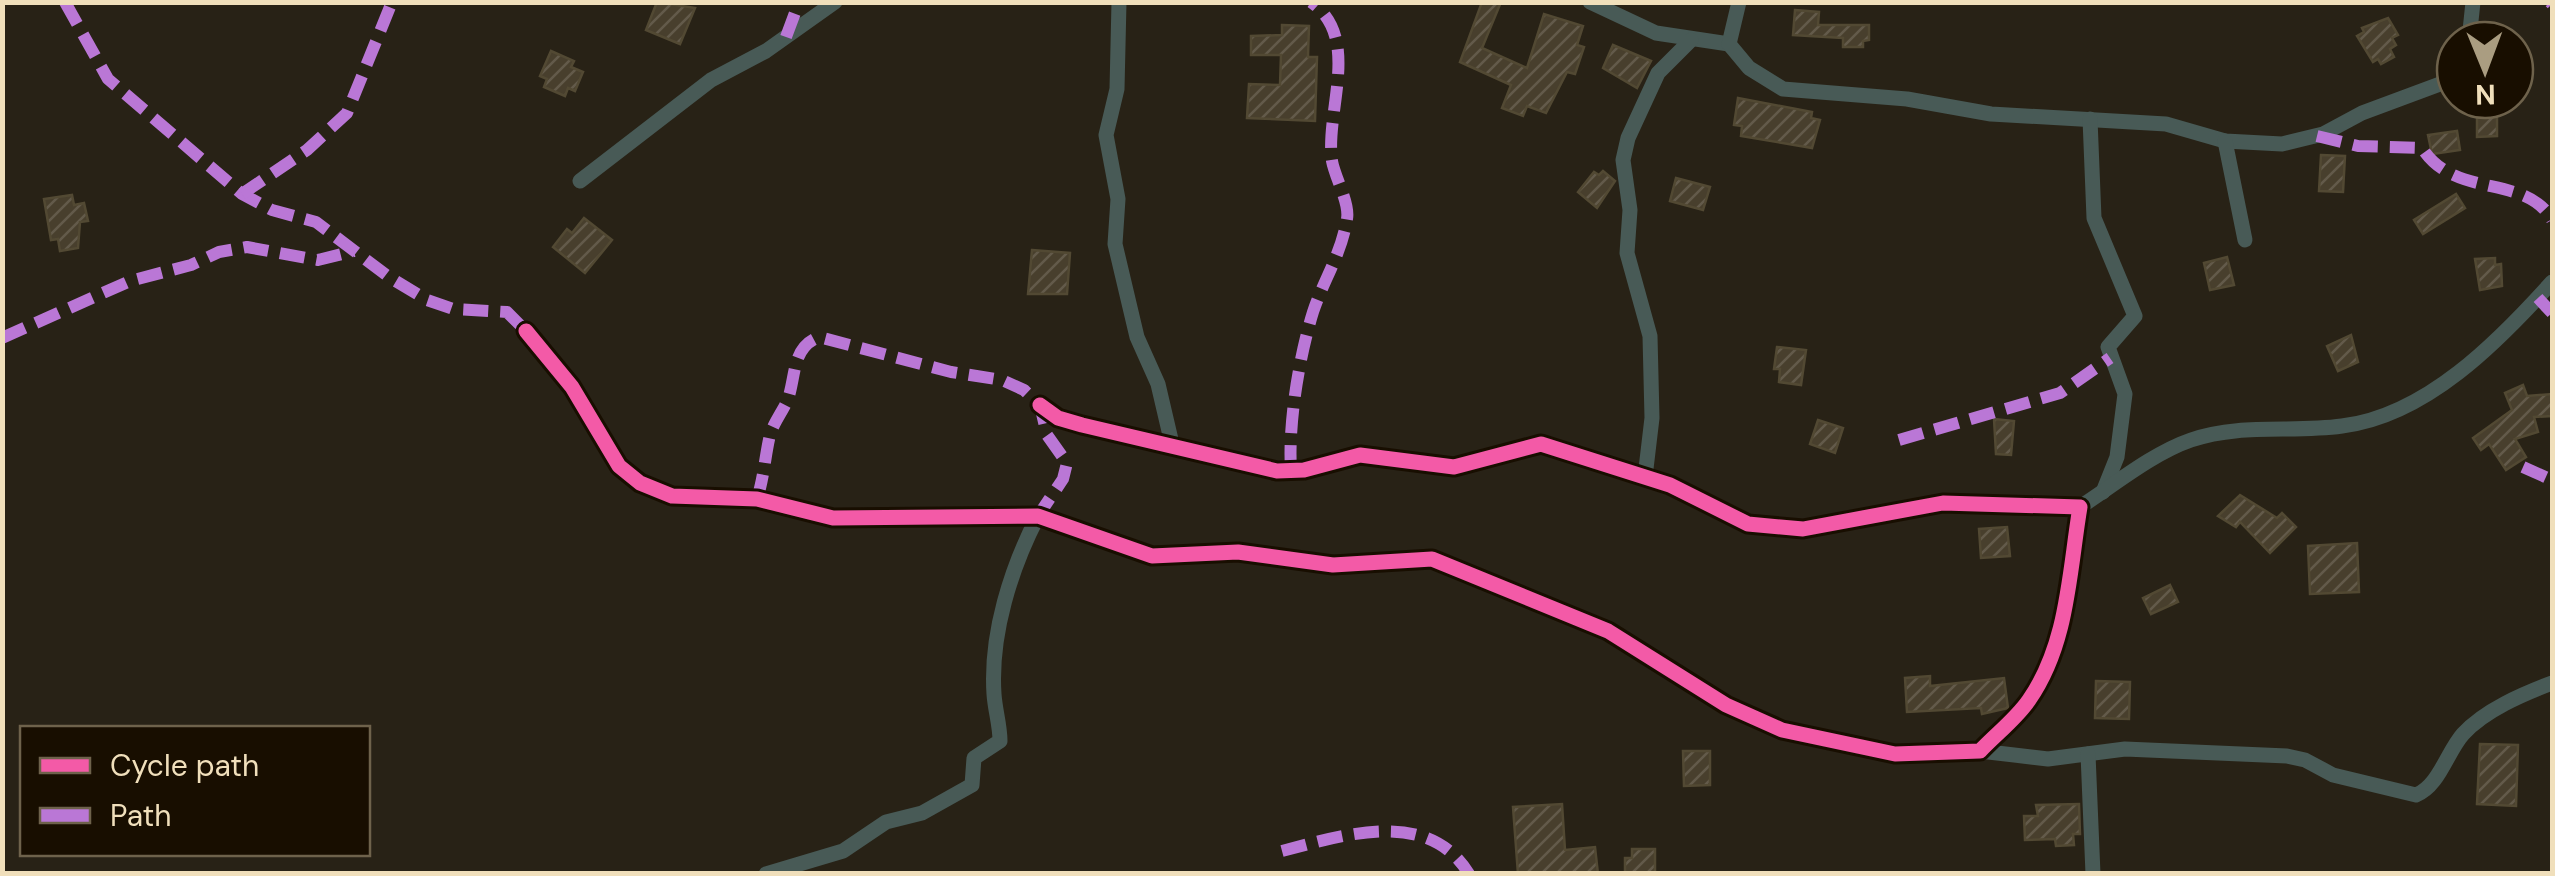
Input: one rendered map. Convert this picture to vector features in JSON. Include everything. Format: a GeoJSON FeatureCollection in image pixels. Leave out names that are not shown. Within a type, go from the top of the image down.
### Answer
{"type":"FeatureCollection","features":[{"type":"Feature","properties":{"kind":"street"},"geometry":{"type":"LineString","coordinates":[[580,180],[711,80],[766,52],[835,2]]}},
{"type":"Feature","properties":{"kind":"street"},"geometry":{"type":"LineString","coordinates":[[1119,2],[1117,89],[1106,134],[1118,199],[1115,244],[1137,337],[1158,384],[1172,444]]}},
{"type":"Feature","properties":{"kind":"street"},"geometry":{"type":"LineString","coordinates":[[1590,2],[1656,33],[1729,44],[1748,68],[1783,89],[1959,105],[1991,114],[2166,124],[2225,141],[2282,144],[2323,134],[2362,113],[2435,86]]}},
{"type":"Feature","properties":{"kind":"street"},"geometry":{"type":"LineString","coordinates":[[1729,44],[1739,2]]}},
{"type":"Feature","properties":{"kind":"street"},"geometry":{"type":"LineString","coordinates":[[1645,477],[1652,418],[1650,336],[1629,267],[1630,210],[1623,160],[1628,138],[1658,73],[1691,40]]}},
{"type":"Feature","properties":{"kind":"street"},"geometry":{"type":"LineString","coordinates":[[2090,120],[2094,218],[2135,316],[2108,346],[2125,394],[2117,457],[2103,492]]}},
{"type":"Feature","properties":{"kind":"street"},"geometry":{"type":"LineString","coordinates":[[2225,141],[2245,240]]}},
{"type":"Feature","properties":{"kind":"street"},"geometry":{"type":"LineString","coordinates":[[1040,405],[1058,418],[1172,444],[1242,466],[1277,471],[1304,470],[1360,455],[1454,467],[1541,444],[1645,477],[1748,524],[1803,529],[1942,504],[2080,507],[2188,441],[2246,428],[2343,426],[2394,411],[2447,379],[2498,339],[2552,282]]}},
{"type":"Feature","properties":{"kind":"street"},"geometry":{"type":"LineString","coordinates":[[526,331],[572,387],[619,466],[640,484],[672,496],[757,499],[833,518],[1038,516],[1152,556],[1238,552],[1333,565],[1432,559],[1608,630],[1726,705],[1782,730],[1896,754],[1980,750],[2034,758],[2125,749],[2200,750],[2296,758],[2333,775],[2416,795],[2430,787],[2471,726],[2512,700],[2552,682]]}},
{"type":"Feature","properties":{"kind":"street"},"geometry":{"type":"LineString","coordinates":[[1980,750],[2026,704],[2052,658],[2061,632],[2080,507]]}},
{"type":"Feature","properties":{"kind":"street"},"geometry":{"type":"LineString","coordinates":[[766,874],[843,850],[886,822],[922,812],[972,784],[974,758],[1000,741],[994,694],[998,647],[1020,551],[1038,516]]}},
{"type":"Feature","properties":{"kind":"street"},"geometry":{"type":"LineString","coordinates":[[2088,754],[2092,874]]}},
{"type":"Feature","properties":{"kind":"building"},"geometry":{"type":"Polygon","coordinates":[[[657,2],[695,8],[680,44],[646,30],[657,2]]]}},
{"type":"Feature","properties":{"kind":"building"},"geometry":{"type":"Polygon","coordinates":[[[1482,2],[1501,2],[1482,48],[1527,68],[1544,14],[1583,26],[1577,45],[1584,47],[1575,74],[1567,72],[1546,113],[1527,106],[1523,116],[1502,108],[1511,85],[1460,62],[1482,2]]]}},
{"type":"Feature","properties":{"kind":"building"},"geometry":{"type":"Polygon","coordinates":[[[1795,10],[1819,12],[1818,25],[1869,25],[1869,40],[1863,41],[1863,47],[1843,47],[1843,38],[1793,35],[1795,10]]]}},
{"type":"Feature","properties":{"kind":"building"},"geometry":{"type":"Polygon","coordinates":[[[2388,18],[2398,35],[2392,38],[2396,45],[2390,49],[2394,57],[2381,64],[2378,59],[2373,62],[2357,36],[2364,32],[2362,28],[2388,18]]]}},
{"type":"Feature","properties":{"kind":"building"},"geometry":{"type":"Polygon","coordinates":[[[1282,25],[1309,26],[1308,57],[1317,57],[1315,121],[1247,118],[1249,84],[1280,85],[1281,55],[1251,55],[1251,36],[1282,35],[1282,25]]]}},
{"type":"Feature","properties":{"kind":"building"},"geometry":{"type":"Polygon","coordinates":[[[1613,45],[1651,61],[1637,88],[1603,68],[1613,45]]]}},
{"type":"Feature","properties":{"kind":"building"},"geometry":{"type":"Polygon","coordinates":[[[551,51],[574,61],[571,67],[583,72],[575,91],[568,88],[565,96],[544,87],[547,79],[540,76],[551,51]]]}},
{"type":"Feature","properties":{"kind":"building"},"geometry":{"type":"Polygon","coordinates":[[[1738,98],[1812,112],[1811,118],[1820,120],[1812,148],[1741,136],[1742,126],[1734,125],[1738,98]]]}},
{"type":"Feature","properties":{"kind":"building"},"geometry":{"type":"Polygon","coordinates":[[[2477,120],[2497,120],[2497,136],[2477,137],[2477,120]]]}},
{"type":"Feature","properties":{"kind":"building"},"geometry":{"type":"Polygon","coordinates":[[[2457,131],[2460,150],[2432,154],[2428,135],[2457,131]]]}},
{"type":"Feature","properties":{"kind":"building"},"geometry":{"type":"Polygon","coordinates":[[[2321,155],[2345,156],[2343,192],[2319,191],[2321,155]]]}},
{"type":"Feature","properties":{"kind":"building"},"geometry":{"type":"Polygon","coordinates":[[[1603,171],[1615,181],[1597,208],[1578,192],[1594,172],[1599,175],[1603,171]]]}},
{"type":"Feature","properties":{"kind":"building"},"geometry":{"type":"Polygon","coordinates":[[[1676,178],[1710,187],[1703,210],[1670,201],[1676,178]]]}},
{"type":"Feature","properties":{"kind":"building"},"geometry":{"type":"Polygon","coordinates":[[[2456,194],[2465,208],[2423,234],[2414,220],[2456,194]]]}},
{"type":"Feature","properties":{"kind":"building"},"geometry":{"type":"Polygon","coordinates":[[[72,195],[74,205],[84,203],[88,221],[80,222],[78,248],[60,251],[58,239],[51,240],[44,199],[72,195]]]}},
{"type":"Feature","properties":{"kind":"building"},"geometry":{"type":"Polygon","coordinates":[[[584,218],[612,240],[585,273],[553,247],[567,229],[572,233],[584,218]]]}},
{"type":"Feature","properties":{"kind":"building"},"geometry":{"type":"Polygon","coordinates":[[[1032,250],[1070,253],[1067,294],[1028,294],[1032,250]]]}},
{"type":"Feature","properties":{"kind":"building"},"geometry":{"type":"Polygon","coordinates":[[[2227,257],[2234,285],[2210,290],[2204,263],[2227,257]]]}},
{"type":"Feature","properties":{"kind":"building"},"geometry":{"type":"Polygon","coordinates":[[[2495,258],[2495,265],[2501,264],[2502,286],[2480,290],[2475,259],[2495,258]]]}},
{"type":"Feature","properties":{"kind":"building"},"geometry":{"type":"Polygon","coordinates":[[[2351,335],[2358,362],[2338,371],[2327,346],[2351,335]]]}},
{"type":"Feature","properties":{"kind":"building"},"geometry":{"type":"Polygon","coordinates":[[[1777,347],[1806,350],[1801,385],[1779,382],[1780,369],[1774,369],[1777,347]]]}},
{"type":"Feature","properties":{"kind":"building"},"geometry":{"type":"Polygon","coordinates":[[[2523,385],[2527,396],[2552,394],[2552,416],[2534,417],[2538,432],[2515,439],[2526,457],[2506,470],[2489,444],[2481,450],[2473,438],[2512,410],[2505,393],[2523,385]]]}},
{"type":"Feature","properties":{"kind":"building"},"geometry":{"type":"Polygon","coordinates":[[[1994,419],[2014,421],[2011,455],[1996,454],[1994,419]]]}},
{"type":"Feature","properties":{"kind":"building"},"geometry":{"type":"Polygon","coordinates":[[[1818,420],[1843,428],[1835,453],[1810,444],[1818,420]]]}},
{"type":"Feature","properties":{"kind":"building"},"geometry":{"type":"Polygon","coordinates":[[[2240,495],[2277,518],[2282,513],[2296,527],[2270,553],[2240,522],[2236,527],[2218,516],[2240,495]]]}},
{"type":"Feature","properties":{"kind":"building"},"geometry":{"type":"Polygon","coordinates":[[[2007,527],[2010,556],[1981,558],[1979,529],[2007,527]]]}},
{"type":"Feature","properties":{"kind":"building"},"geometry":{"type":"Polygon","coordinates":[[[2357,543],[2359,592],[2310,594],[2308,546],[2357,543]]]}},
{"type":"Feature","properties":{"kind":"building"},"geometry":{"type":"Polygon","coordinates":[[[2170,585],[2178,602],[2151,614],[2143,598],[2170,585]]]}},
{"type":"Feature","properties":{"kind":"building"},"geometry":{"type":"Polygon","coordinates":[[[1930,676],[1930,686],[2004,678],[2008,708],[1982,714],[1981,708],[1907,712],[1905,678],[1930,676]]]}},
{"type":"Feature","properties":{"kind":"building"},"geometry":{"type":"Polygon","coordinates":[[[2096,681],[2130,682],[2129,719],[2095,718],[2096,681]]]}},
{"type":"Feature","properties":{"kind":"building"},"geometry":{"type":"Polygon","coordinates":[[[2480,744],[2518,745],[2516,806],[2477,804],[2480,744]]]}},
{"type":"Feature","properties":{"kind":"building"},"geometry":{"type":"Polygon","coordinates":[[[1683,751],[1710,751],[1710,785],[1684,786],[1683,751]]]}},
{"type":"Feature","properties":{"kind":"building"},"geometry":{"type":"Polygon","coordinates":[[[1562,804],[1565,850],[1595,847],[1598,874],[1518,874],[1513,807],[1562,804]]]}},
{"type":"Feature","properties":{"kind":"building"},"geometry":{"type":"Polygon","coordinates":[[[2079,804],[2080,834],[2073,834],[2074,845],[2056,846],[2055,839],[2025,840],[2024,816],[2038,816],[2036,805],[2079,804]]]}},
{"type":"Feature","properties":{"kind":"building"},"geometry":{"type":"Polygon","coordinates":[[[1632,849],[1655,849],[1655,874],[1625,874],[1625,858],[1632,858],[1632,849]]]}},
{"type":"Feature","properties":{"kind":"marked path"},"geometry":{"type":"LineString","coordinates":[[65,2],[108,79],[242,194],[272,210],[316,222],[389,277],[427,300],[453,309],[507,312],[526,331]]}},
{"type":"Feature","properties":{"kind":"marked path"},"geometry":{"type":"LineString","coordinates":[[242,194],[307,150],[347,113],[392,2]]}},
{"type":"Feature","properties":{"kind":"marked path"},"geometry":{"type":"LineString","coordinates":[[786,37],[799,2]]}},
{"type":"Feature","properties":{"kind":"marked path"},"geometry":{"type":"LineString","coordinates":[[1291,470],[1293,412],[1303,349],[1313,312],[1341,244],[1347,213],[1332,161],[1338,76],[1335,35],[1326,17],[1311,2]]}},
{"type":"Feature","properties":{"kind":"marked path"},"geometry":{"type":"LineString","coordinates":[[2317,136],[2358,146],[2422,148],[2453,175],[2525,196],[2552,220]]}},
{"type":"Feature","properties":{"kind":"marked path"},"geometry":{"type":"LineString","coordinates":[[2,338],[130,281],[191,265],[219,252],[247,247],[318,260],[354,251]]}},
{"type":"Feature","properties":{"kind":"marked path"},"geometry":{"type":"LineString","coordinates":[[2538,298],[2552,313]]}},
{"type":"Feature","properties":{"kind":"marked path"},"geometry":{"type":"LineString","coordinates":[[757,499],[770,435],[788,399],[799,355],[819,337],[951,372],[1002,380],[1024,390],[1040,405],[1047,435],[1067,463],[1063,479],[1038,516]]}},
{"type":"Feature","properties":{"kind":"marked path"},"geometry":{"type":"LineString","coordinates":[[1899,440],[2060,393],[2110,358]]}},
{"type":"Feature","properties":{"kind":"marked path"},"geometry":{"type":"LineString","coordinates":[[2523,467],[2552,480]]}},
{"type":"Feature","properties":{"kind":"marked path"},"geometry":{"type":"LineString","coordinates":[[1282,851],[1358,834],[1408,833],[1431,840],[1452,853],[1469,874]]}},
{"type":"Feature","properties":{"kind":"cycle path"},"geometry":{"type":"LineString","coordinates":[[526,331],[572,387],[619,466],[640,483],[672,496],[757,499],[833,518],[1038,516],[1152,556],[1238,552],[1333,565],[1432,559],[1608,631],[1726,705],[1782,730],[1895,754],[1980,751],[2024,707],[2042,678],[2059,632],[2080,507],[1943,503],[1803,529],[1748,524],[1670,485],[1541,444],[1454,467],[1360,455],[1304,470],[1277,471],[1082,425],[1058,418],[1040,405]]}}]}
